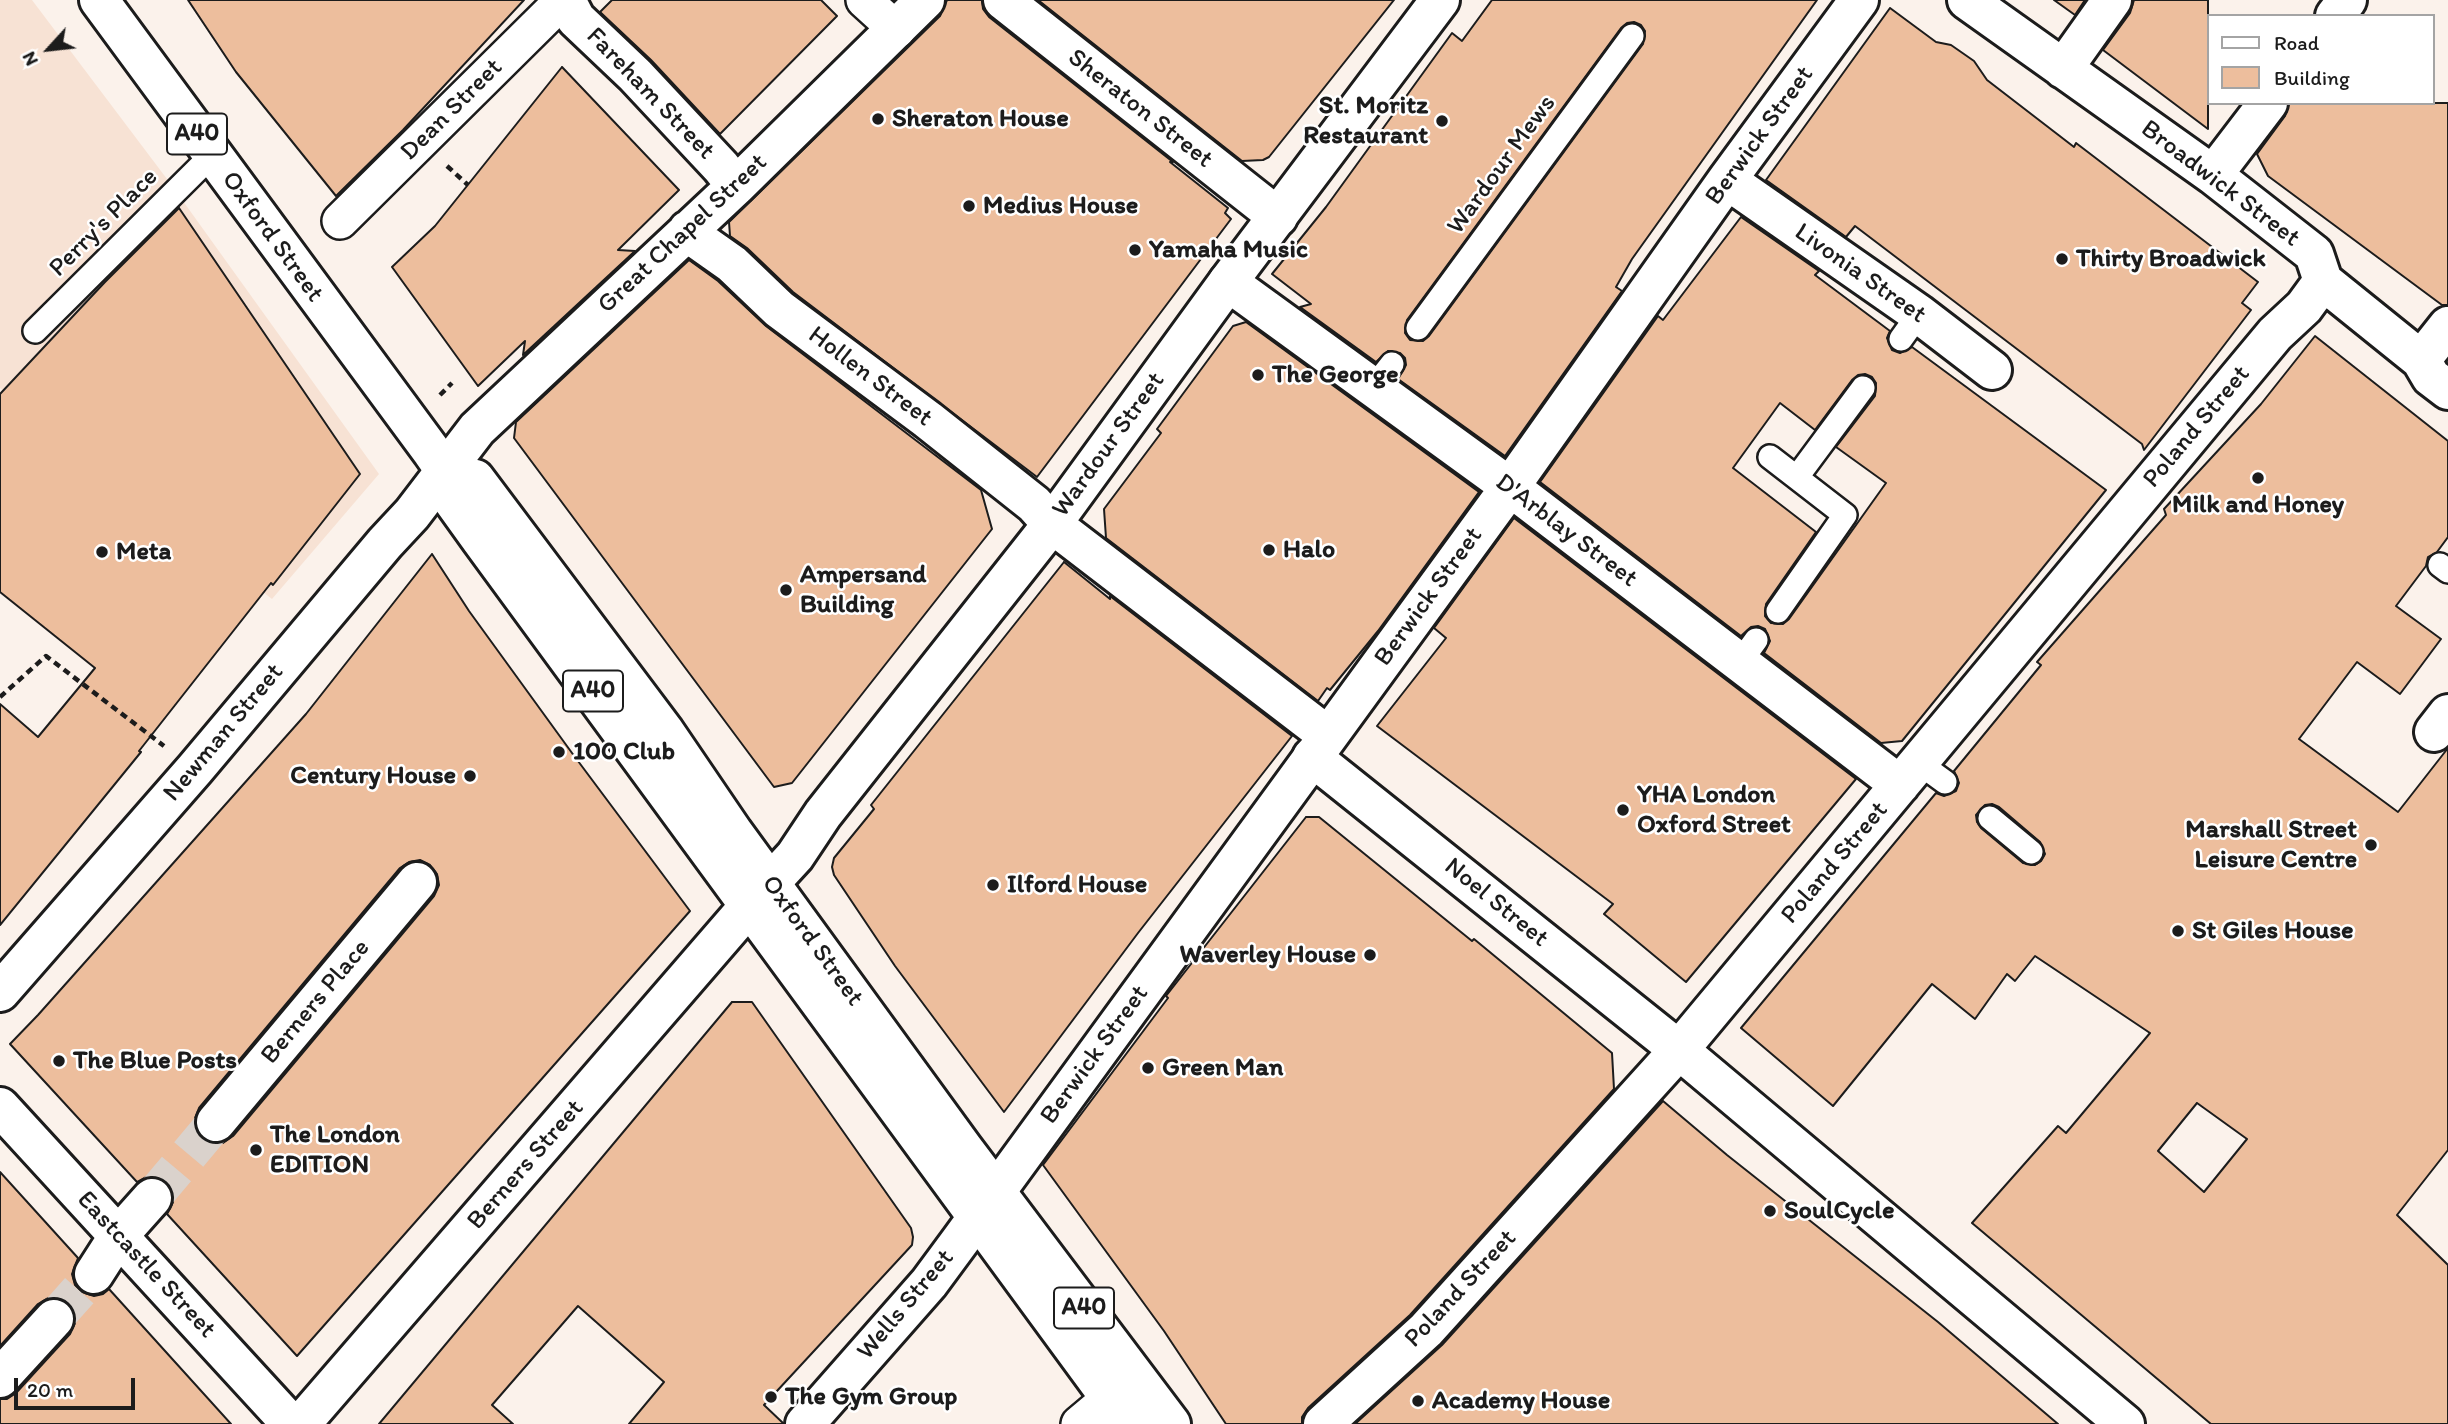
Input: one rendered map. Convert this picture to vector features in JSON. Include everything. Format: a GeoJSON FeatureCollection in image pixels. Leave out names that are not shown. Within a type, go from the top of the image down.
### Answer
{"type":"FeatureCollection","features":[{"type":"Feature","properties":{"kind":"street","name":"Oxford Street"},"geometry":{"type":"LineString","coordinates":[[99,0],[446,472],[475,479],[665,732],[759,895],[986,1204],[1119,1411]]}},
{"type":"Feature","properties":{"kind":"street","name":"Fareham Street"},"geometry":{"type":"LineString","coordinates":[[565,0],[576,19],[635,75],[736,186]]}},
{"type":"Feature","properties":{"kind":"street","name":"Dean Street"},"geometry":{"type":"LineString","coordinates":[[340,221],[565,0]]}},
{"type":"Feature","properties":{"kind":"street"},"geometry":{"type":"LineString","coordinates":[[864,0],[897,30]]}},
{"type":"Feature","properties":{"kind":"street","name":"Great Chapel Street"},"geometry":{"type":"LineString","coordinates":[[446,472],[477,429],[497,408],[702,242],[736,186],[925,0]]}},
{"type":"Feature","properties":{"kind":"street","name":"Sheraton Street"},"geometry":{"type":"LineString","coordinates":[[1003,0],[1278,217]]}},
{"type":"Feature","properties":{"kind":"street","name":"Wardour Street"},"geometry":{"type":"LineString","coordinates":[[759,895],[795,856],[824,814],[1052,524],[1228,282],[1440,0]]}},
{"type":"Feature","properties":{"kind":"street","name":"Berwick Street"},"geometry":{"type":"LineString","coordinates":[[986,1204],[1510,487],[1727,180],[1859,0]]}},
{"type":"Feature","properties":{"kind":"street","name":"Broadwick Street"},"geometry":{"type":"LineString","coordinates":[[1967,0],[2213,175],[2314,254],[2323,281],[2421,360],[2431,377],[2448,390]]}},
{"type":"Feature","properties":{"kind":"street"},"geometry":{"type":"LineString","coordinates":[[2063,69],[2112,0]]}},
{"type":"Feature","properties":{"kind":"street"},"geometry":{"type":"LineString","coordinates":[[2213,175],[2266,105]]}},
{"type":"Feature","properties":{"kind":"street","name":"Livonia Street"},"geometry":{"type":"LineString","coordinates":[[1727,180],[1910,326],[1992,369]]}},
{"type":"Feature","properties":{"kind":"street","name":"Hollen Street"},"geometry":{"type":"LineString","coordinates":[[702,242],[732,264],[779,309],[928,420],[1034,504],[1052,524]]}},
{"type":"Feature","properties":{"kind":"street","name":"Poland Street"},"geometry":{"type":"LineString","coordinates":[[1323,1424],[1426,1330],[1922,777],[2275,334],[2304,307],[2323,281]]}},
{"type":"Feature","properties":{"kind":"street","name":"D'Arblay Street"},"geometry":{"type":"LineString","coordinates":[[1228,282],[1382,376],[1510,487],[1748,651],[1922,777]]}},
{"type":"Feature","properties":{"kind":"street"},"geometry":{"type":"LineString","coordinates":[[2421,360],[2448,326]]}},
{"type":"Feature","properties":{"kind":"street","name":"Newman Street"},"geometry":{"type":"LineString","coordinates":[[0,992],[195,769],[446,472]]}},
{"type":"Feature","properties":{"kind":"street","name":"Noel Street"},"geometry":{"type":"LineString","coordinates":[[1052,524],[2125,1424]]}},
{"type":"Feature","properties":{"kind":"street","name":"Berners Place"},"geometry":{"type":"LineString","coordinates":[[215,1122],[417,882]]}},
{"type":"Feature","properties":{"kind":"street","name":"Berners Street"},"geometry":{"type":"LineString","coordinates":[[302,1424],[759,895]]}},
{"type":"Feature","properties":{"kind":"street","name":"Eastcastle Street"},"geometry":{"type":"LineString","coordinates":[[0,1107],[291,1424]]}},
{"type":"Feature","properties":{"kind":"street"},"geometry":{"type":"LineString","coordinates":[[94,1274],[119,1235],[152,1198]]}},
{"type":"Feature","properties":{"kind":"street","name":"Oxford Street"},"geometry":{"type":"LineString","coordinates":[[986,1204],[1171,1424]]}},
{"type":"Feature","properties":{"kind":"street","name":"Wells Street"},"geometry":{"type":"LineString","coordinates":[[805,1424],[929,1283],[986,1204]]}},
{"type":"Feature","properties":{"kind":"street"},"geometry":{"type":"LineString","coordinates":[[0,1378],[54,1320]]}},
{"type":"Feature","properties":{"kind":"street"},"geometry":{"type":"LineString","coordinates":[[1079,1424],[1119,1411]]}},
{"type":"Feature","properties":{"kind":"lane","name":"Wardour Mews"},"geometry":{"type":"LineString","coordinates":[[1418,328],[1632,36]]}},
{"type":"Feature","properties":{"kind":"lane","name":"Perry's Place"},"geometry":{"type":"LineString","coordinates":[[35,331],[212,155]]}},
{"type":"Feature","properties":{"kind":"lane"},"geometry":{"type":"LineString","coordinates":[[1797,477],[1863,388]]}},
{"type":"Feature","properties":{"kind":"lane"},"geometry":{"type":"LineString","coordinates":[[1770,457],[1845,515],[1779,611]]}},
{"type":"Feature","properties":{"kind":"lane"},"geometry":{"type":"LineString","coordinates":[[1990,818],[2031,852]]}},
{"type":"Feature","properties":{"kind":"path"},"geometry":{"type":"LineString","coordinates":[[0,697],[46,656],[195,769]]}},
{"type":"Feature","properties":{"kind":"shaded area"},"geometry":{"type":"Polygon","coordinates":[[[0,0],[32,0],[170,183],[379,474],[272,599],[0,388],[0,0]]]}},
{"type":"Feature","properties":{"kind":"building"},"geometry":{"type":"Polygon","coordinates":[[[188,0],[524,0],[403,130],[336,196],[236,72],[188,0]]]}},
{"type":"Feature","properties":{"kind":"building"},"geometry":{"type":"Polygon","coordinates":[[[612,0],[821,0],[837,16],[720,134],[651,60],[600,12],[612,0]]]}},
{"type":"Feature","properties":{"kind":"building"},"geometry":{"type":"Polygon","coordinates":[[[947,0],[982,0],[983,9],[989,17],[1173,162],[1170,162],[1228,208],[1225,213],[1231,219],[1037,477],[793,292],[747,248],[730,236],[729,222],[940,16],[947,0]]]}},
{"type":"Feature","properties":{"kind":"building"},"geometry":{"type":"Polygon","coordinates":[[[1038,0],[1394,0],[1269,157],[1242,161],[1038,0]]]}},
{"type":"Feature","properties":{"kind":"building"},"geometry":{"type":"Polygon","coordinates":[[[1492,0],[1817,0],[1632,259],[1616,287],[1622,291],[1505,456],[1398,379],[1406,365],[1405,358],[1400,353],[1388,351],[1376,362],[1300,307],[1311,304],[1272,274],[1326,207],[1452,33],[1462,41],[1492,0]],[[1627,23],[1621,28],[1407,320],[1405,333],[1410,340],[1423,341],[1429,336],[1643,44],[1645,31],[1641,25],[1627,23]]]}},
{"type":"Feature","properties":{"kind":"building"},"geometry":{"type":"Polygon","coordinates":[[[2054,0],[2085,0],[2075,15],[2054,0]]]}},
{"type":"Feature","properties":{"kind":"building"},"geometry":{"type":"Polygon","coordinates":[[[2134,0],[2208,0],[2208,129],[2103,50],[2130,13],[2134,0]]]}},
{"type":"Feature","properties":{"kind":"building","name":"Thirty Broadwick"},"geometry":{"type":"Polygon","coordinates":[[[1890,8],[1936,42],[1951,45],[1974,61],[1987,80],[2074,147],[2076,143],[2258,282],[2242,303],[2251,310],[2144,450],[2142,444],[1855,226],[1846,237],[1766,180],[1890,8]]]}},
{"type":"Feature","properties":{"kind":"building"},"geometry":{"type":"Polygon","coordinates":[[[562,67],[679,190],[618,250],[635,251],[523,355],[525,341],[478,386],[392,267],[435,226],[562,67]]]}},
{"type":"Feature","properties":{"kind":"building"},"geometry":{"type":"Polygon","coordinates":[[[2448,103],[2448,305],[2442,305],[2268,176],[2257,154],[2285,116],[2288,105],[2448,103]]]}},
{"type":"Feature","properties":{"kind":"building"},"geometry":{"type":"Polygon","coordinates":[[[179,208],[360,474],[273,585],[271,583],[139,751],[141,752],[0,925],[0,704],[38,737],[95,668],[0,592],[0,394],[179,208]]]}},
{"type":"Feature","properties":{"kind":"building"},"geometry":{"type":"Polygon","coordinates":[[[1741,217],[1819,271],[1815,275],[1890,331],[1887,338],[1892,350],[1900,353],[1912,347],[2106,490],[1902,741],[1881,743],[1764,653],[1770,641],[1765,629],[1751,627],[1741,636],[1540,482],[1658,316],[1663,320],[1741,217]],[[1858,375],[1852,380],[1815,430],[1780,403],[1733,468],[1816,532],[1766,604],[1765,616],[1771,623],[1783,624],[1789,619],[1886,483],[1836,447],[1875,396],[1876,383],[1872,377],[1858,375]]]}},
{"type":"Feature","properties":{"kind":"building"},"geometry":{"type":"Polygon","coordinates":[[[689,260],[718,281],[766,326],[981,490],[992,529],[792,783],[774,787],[514,438],[516,422],[689,260]]]}},
{"type":"Feature","properties":{"kind":"building"},"geometry":{"type":"Polygon","coordinates":[[[1246,322],[1479,492],[1378,631],[1318,701],[1106,538],[1104,509],[1161,433],[1157,429],[1233,326],[1246,322]]]}},
{"type":"Feature","properties":{"kind":"building"},"geometry":{"type":"Polygon","coordinates":[[[2315,336],[2448,441],[2448,537],[2437,552],[2428,557],[2426,566],[2396,606],[2441,639],[2400,694],[2357,662],[2299,739],[2398,812],[2448,748],[2448,1150],[2397,1215],[2448,1265],[2448,1424],[2211,1424],[1972,1223],[2058,1126],[2066,1133],[2150,1033],[2035,956],[2015,981],[2007,974],[1975,1019],[1932,984],[1833,1106],[1741,1028],[1936,793],[1944,796],[1956,791],[1959,783],[1954,771],[2041,665],[2037,662],[2166,515],[2164,509],[2261,404],[2315,336]],[[1992,804],[1985,805],[1976,815],[1981,828],[2023,863],[2035,865],[2041,861],[2045,854],[2040,842],[1992,804]],[[2197,1103],[2158,1151],[2204,1192],[2247,1139],[2197,1103]]]}},
{"type":"Feature","properties":{"kind":"building"},"geometry":{"type":"Polygon","coordinates":[[[1514,518],[1856,779],[1686,982],[1604,914],[1613,904],[1377,726],[1446,638],[1434,628],[1514,518]]]}},
{"type":"Feature","properties":{"kind":"building"},"geometry":{"type":"Polygon","coordinates":[[[432,554],[469,611],[690,911],[297,1356],[167,1214],[173,1202],[172,1191],[167,1182],[156,1177],[146,1177],[137,1182],[10,1044],[306,714],[432,554]],[[420,860],[409,862],[400,868],[199,1108],[195,1129],[203,1139],[212,1143],[223,1143],[233,1136],[434,896],[439,885],[437,874],[430,865],[420,860]]]}},
{"type":"Feature","properties":{"kind":"building"},"geometry":{"type":"Polygon","coordinates":[[[1064,562],[1292,736],[1138,933],[1004,1112],[895,966],[834,875],[832,867],[834,858],[874,809],[871,805],[1064,562]]]}},
{"type":"Feature","properties":{"kind":"building"},"geometry":{"type":"Polygon","coordinates":[[[1306,817],[1319,817],[1472,941],[1474,939],[1612,1053],[1614,1089],[1410,1315],[1308,1408],[1302,1417],[1302,1424],[1226,1424],[1164,1331],[1043,1165],[1168,998],[1166,996],[1306,817]]]}},
{"type":"Feature","properties":{"kind":"building"},"geometry":{"type":"Polygon","coordinates":[[[732,1002],[752,1002],[911,1228],[913,1237],[912,1245],[764,1405],[784,1424],[629,1424],[664,1382],[578,1306],[492,1405],[513,1424],[379,1424],[732,1002]]]}},
{"type":"Feature","properties":{"kind":"building"},"geometry":{"type":"Polygon","coordinates":[[[1663,1101],[1938,1322],[2058,1424],[1355,1424],[1442,1345],[1663,1101]]]}},
{"type":"Feature","properties":{"kind":"building"},"geometry":{"type":"Polygon","coordinates":[[[0,1172],[78,1258],[72,1274],[75,1285],[82,1292],[94,1296],[109,1289],[231,1424],[0,1424],[0,1399],[7,1399],[16,1393],[70,1334],[75,1323],[75,1312],[69,1303],[59,1298],[48,1298],[38,1304],[0,1346],[0,1172]]]}},
{"type":"Feature","properties":{"kind":"tunnel"},"geometry":{"type":"LineString","coordinates":[[152,1198],[216,1122]]}},
{"type":"Feature","properties":{"kind":"tunnel"},"geometry":{"type":"LineString","coordinates":[[54,1319],[94,1274]]}},
{"type":"Feature","properties":{"kind":"place","name":"Sheraton House"},"geometry":{"type":"Point","coordinates":[878,119]}},
{"type":"Feature","properties":{"kind":"place","name":"St. Moritz Restaurant"},"geometry":{"type":"Point","coordinates":[1442,121]}},
{"type":"Feature","properties":{"kind":"place","name":"Medius House"},"geometry":{"type":"Point","coordinates":[969,206]}},
{"type":"Feature","properties":{"kind":"place","name":"Yamaha Music"},"geometry":{"type":"Point","coordinates":[1135,250]}},
{"type":"Feature","properties":{"kind":"place","name":"Thirty Broadwick"},"geometry":{"type":"Point","coordinates":[2062,259]}},
{"type":"Feature","properties":{"kind":"place","name":"The George"},"geometry":{"type":"Point","coordinates":[1258,375]}},
{"type":"Feature","properties":{"kind":"place","name":"Milk and Honey"},"geometry":{"type":"Point","coordinates":[2258,478]}},
{"type":"Feature","properties":{"kind":"place","name":"Halo"},"geometry":{"type":"Point","coordinates":[1269,550]}},
{"type":"Feature","properties":{"kind":"place","name":"Meta"},"geometry":{"type":"Point","coordinates":[102,552]}},
{"type":"Feature","properties":{"kind":"place","name":"Ampersand Building"},"geometry":{"type":"Point","coordinates":[786,590]}},
{"type":"Feature","properties":{"kind":"place","name":"100 Club"},"geometry":{"type":"Point","coordinates":[559,752]}},
{"type":"Feature","properties":{"kind":"place","name":"Century House"},"geometry":{"type":"Point","coordinates":[470,776]}},
{"type":"Feature","properties":{"kind":"place","name":"YHA London Oxford Street"},"geometry":{"type":"Point","coordinates":[1623,810]}},
{"type":"Feature","properties":{"kind":"place","name":"Marshall Street Leisure Centre"},"geometry":{"type":"Point","coordinates":[2371,845]}},
{"type":"Feature","properties":{"kind":"place","name":"Ilford House"},"geometry":{"type":"Point","coordinates":[993,885]}},
{"type":"Feature","properties":{"kind":"place","name":"St Giles House"},"geometry":{"type":"Point","coordinates":[2178,931]}},
{"type":"Feature","properties":{"kind":"place","name":"Waverley House"},"geometry":{"type":"Point","coordinates":[1370,955]}},
{"type":"Feature","properties":{"kind":"place","name":"The Blue Posts"},"geometry":{"type":"Point","coordinates":[59,1061]}},
{"type":"Feature","properties":{"kind":"place","name":"Green Man"},"geometry":{"type":"Point","coordinates":[1148,1068]}},
{"type":"Feature","properties":{"kind":"place","name":"The London EDITION"},"geometry":{"type":"Point","coordinates":[256,1150]}},
{"type":"Feature","properties":{"kind":"place","name":"SoulCycle"},"geometry":{"type":"Point","coordinates":[1770,1211]}},
{"type":"Feature","properties":{"kind":"place","name":"The Gym Group"},"geometry":{"type":"Point","coordinates":[771,1397]}},
{"type":"Feature","properties":{"kind":"place","name":"Academy House"},"geometry":{"type":"Point","coordinates":[1418,1401]}}]}
